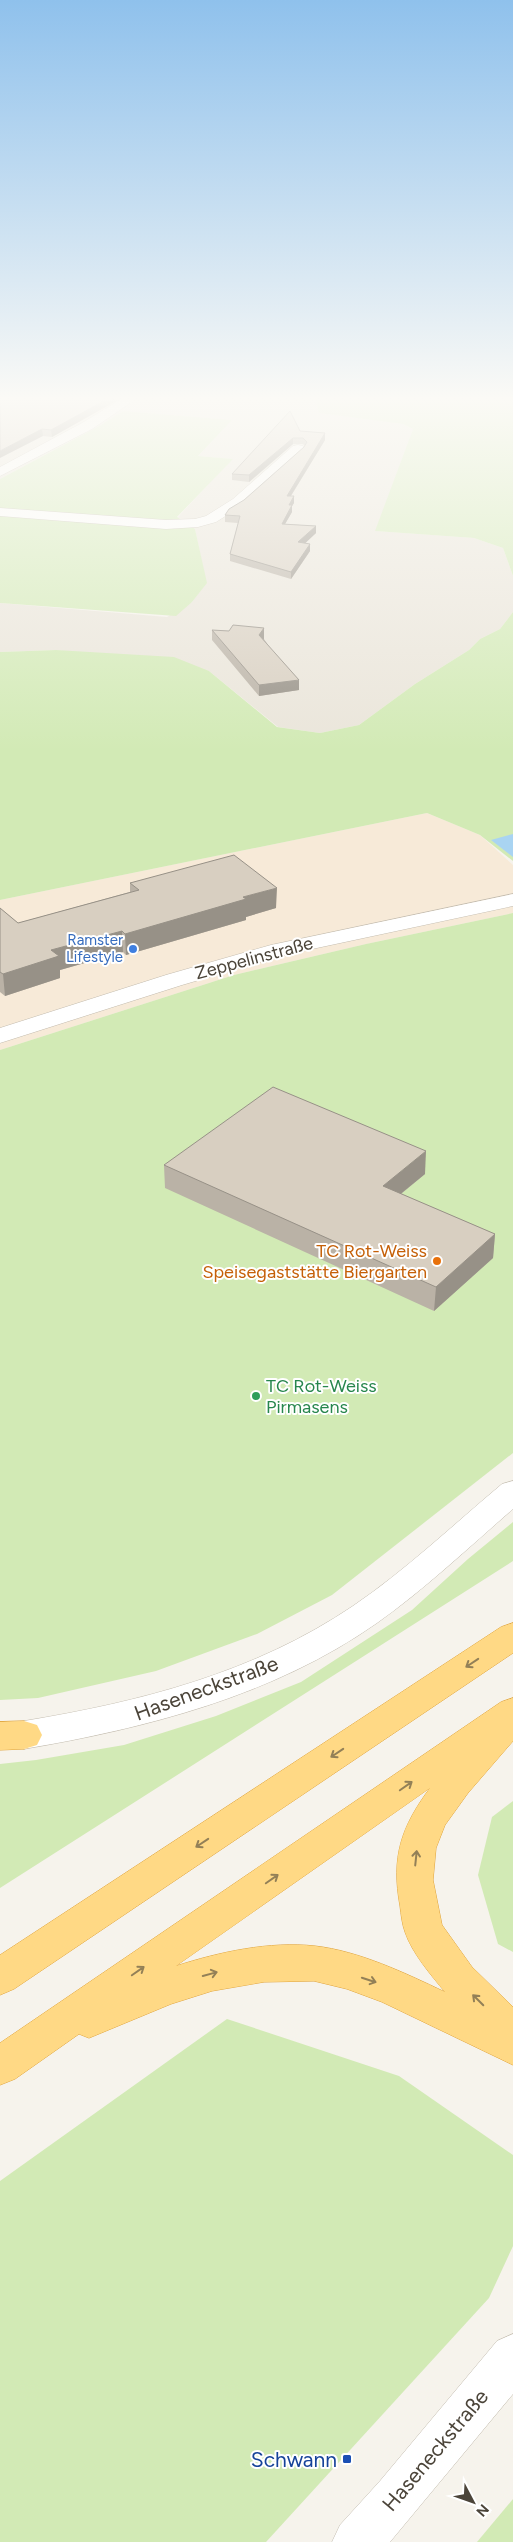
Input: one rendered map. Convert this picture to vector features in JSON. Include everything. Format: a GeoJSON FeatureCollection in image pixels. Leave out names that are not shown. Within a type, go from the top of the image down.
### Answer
{"type":"FeatureCollection","features":[{"type":"Feature","properties":{"kind":"highway"},"geometry":{"type":"LineString","coordinates":[[0,1977],[513,1636]]}},
{"type":"Feature","properties":{"kind":"highway"},"geometry":{"type":"LineString","coordinates":[[13,2057],[513,1712]]}},
{"type":"Feature","properties":{"kind":"highway"},"geometry":{"type":"LineString","coordinates":[[513,1720],[455,1783],[430,1817],[417,1848],[414,1880],[424,1931],[458,1979],[513,2034]]}},
{"type":"Feature","properties":{"kind":"highway"},"geometry":{"type":"LineString","coordinates":[[0,1966],[63,1935]]}},
{"type":"Feature","properties":{"kind":"highway"},"geometry":{"type":"LineString","coordinates":[[13,2057],[163,1987],[218,1972],[274,1963],[320,1964],[382,1984],[513,2046]]}},
{"type":"Feature","properties":{"kind":"street"},"geometry":{"type":"LineString","coordinates":[[48,516],[159,524],[198,523],[216,516]]}},
{"type":"Feature","properties":{"kind":"street","name":"Zeppelinstraße"},"geometry":{"type":"LineString","coordinates":[[0,1036],[183,977],[278,950],[373,928],[513,900]]}},
{"type":"Feature","properties":{"kind":"street","name":"Haseneckstraße"},"geometry":{"type":"LineString","coordinates":[[12,1735],[130,1715],[226,1685],[283,1661],[327,1638],[370,1611],[406,1584],[513,1492]]}},
{"type":"Feature","properties":{"kind":"street","name":"Haseneckstraße"},"geometry":{"type":"LineString","coordinates":[[356,2542],[397,2498],[513,2358]]}},
{"type":"Feature","properties":{"kind":"shaded area"},"geometry":{"type":"Polygon","coordinates":[[[179,516],[382,516],[376,531],[474,538],[503,548],[513,576],[513,612],[500,629],[480,639],[469,650],[415,684],[359,725],[320,733],[278,727],[209,671],[56,650],[0,652],[0,603],[167,617],[192,602],[206,583],[195,529],[177,518],[179,516]]]}},
{"type":"Feature","properties":{"kind":"shaded area"},"geometry":{"type":"Polygon","coordinates":[[[427,813],[480,835],[513,865],[513,913],[366,944],[234,975],[0,1050],[0,900],[427,813]]]}},
{"type":"Feature","properties":{"kind":"green space"},"geometry":{"type":"Polygon","coordinates":[[[0,516],[178,516],[177,517],[195,529],[207,583],[192,602],[176,616],[0,603],[0,516]]]}},
{"type":"Feature","properties":{"kind":"green space"},"geometry":{"type":"Polygon","coordinates":[[[381,516],[513,516],[513,576],[503,548],[474,538],[375,531],[381,516]]]}},
{"type":"Feature","properties":{"kind":"green space"},"geometry":{"type":"Polygon","coordinates":[[[513,612],[513,861],[480,835],[427,813],[0,900],[0,652],[56,650],[174,657],[209,671],[277,727],[320,733],[359,725],[415,684],[469,650],[480,639],[500,629],[513,612]]]}},
{"type":"Feature","properties":{"kind":"green space","name":"TC Rot-Weiss Pirmasens"},"geometry":{"type":"Polygon","coordinates":[[[513,913],[513,1453],[332,1595],[257,1634],[156,1671],[38,1698],[0,1700],[0,1050],[234,975],[366,944],[513,913]]]}},
{"type":"Feature","properties":{"kind":"green space"},"geometry":{"type":"Polygon","coordinates":[[[513,1522],[513,1561],[0,1888],[0,1764],[124,1745],[216,1716],[301,1682],[412,1610],[468,1559],[513,1522]]]}},
{"type":"Feature","properties":{"kind":"green space"},"geometry":{"type":"Polygon","coordinates":[[[513,1801],[513,1952],[498,1944],[478,1875],[492,1817],[513,1801]]]}},
{"type":"Feature","properties":{"kind":"green space"},"geometry":{"type":"Polygon","coordinates":[[[227,2019],[399,2076],[513,2155],[513,2246],[489,2298],[266,2542],[0,2542],[0,2181],[227,2019]]]}},
{"type":"Feature","properties":{"kind":"green space"},"geometry":{"type":"Polygon","coordinates":[[[513,2499],[513,2542],[477,2542],[513,2499]]]}},
{"type":"Feature","properties":{"kind":"water"},"geometry":{"type":"Polygon","coordinates":[[[513,834],[513,857],[491,840],[513,834]]]}},
{"type":"Feature","properties":{"kind":"building"},"geometry":{"type":"Polygon","coordinates":[[[234,516],[286,516],[282,524],[316,526],[298,542],[310,544],[291,572],[230,554],[240,516],[234,516]]]}},
{"type":"Feature","properties":{"kind":"building"},"geometry":{"type":"Polygon","coordinates":[[[233,625],[264,628],[259,635],[299,680],[259,685],[212,630],[229,631],[233,625]]]}},
{"type":"Feature","properties":{"kind":"building"},"geometry":{"type":"Polygon","coordinates":[[[234,855],[277,888],[243,897],[246,899],[125,934],[122,931],[51,950],[59,956],[3,974],[0,972],[0,908],[18,923],[139,890],[130,883],[234,855]]]}},
{"type":"Feature","properties":{"kind":"building"},"geometry":{"type":"Polygon","coordinates":[[[273,1087],[426,1151],[383,1186],[495,1234],[436,1287],[164,1165],[273,1087]]]}},
{"type":"Feature","properties":{"kind":"place","name":"Ramster Lifestyle"},"geometry":{"type":"Point","coordinates":[133,949]}},
{"type":"Feature","properties":{"kind":"place","name":"TC Rot-Weiss Speisegaststätte Biergarten"},"geometry":{"type":"Point","coordinates":[437,1261]}},
{"type":"Feature","properties":{"kind":"place","name":"TC Rot-Weiss Pirmasens"},"geometry":{"type":"Point","coordinates":[256,1396]}},
{"type":"Feature","properties":{"kind":"place","name":"Schwann"},"geometry":{"type":"Point","coordinates":[347,2459]}}]}
